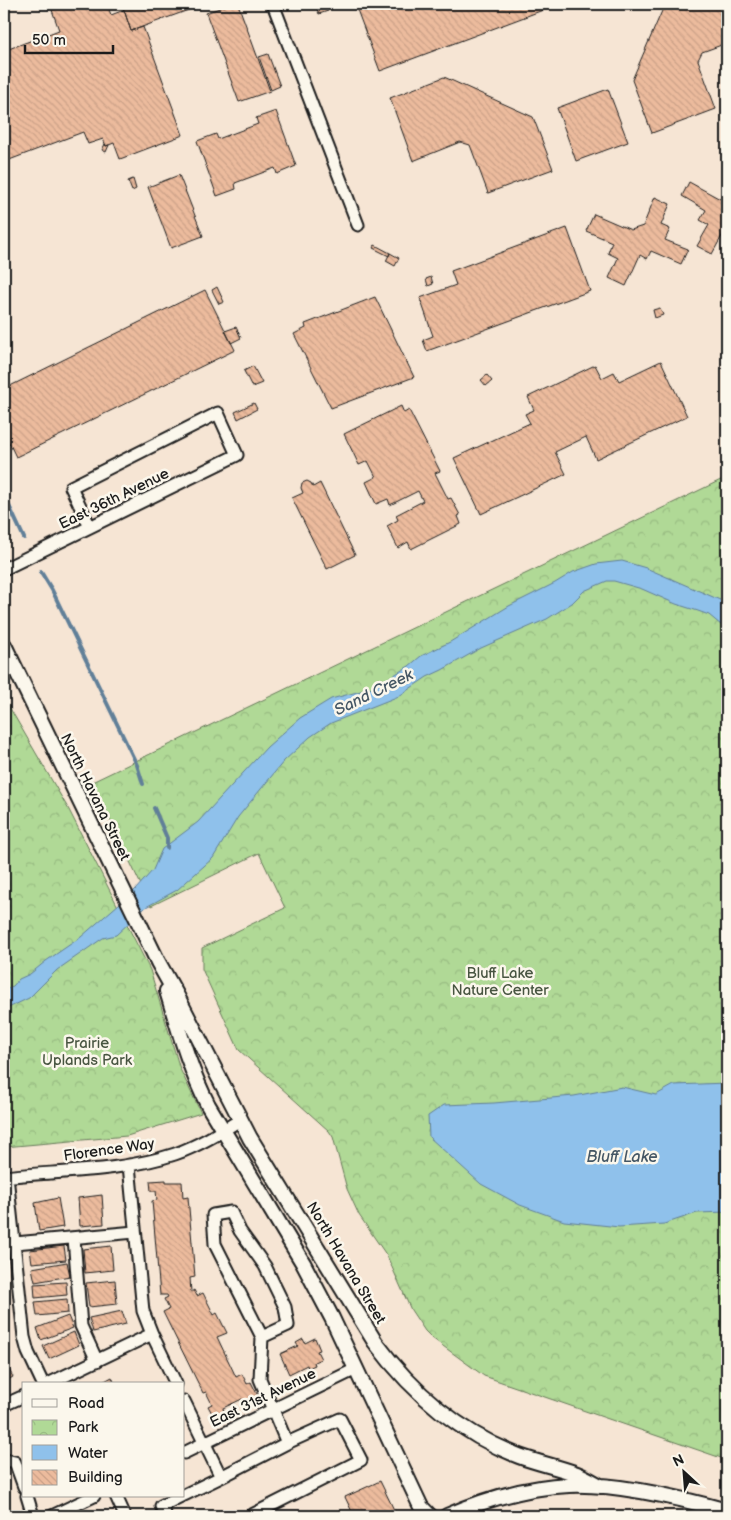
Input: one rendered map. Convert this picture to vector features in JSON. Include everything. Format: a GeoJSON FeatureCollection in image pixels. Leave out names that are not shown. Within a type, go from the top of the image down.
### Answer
{"type":"FeatureCollection","features":[{"type":"Feature","properties":{"kind":"main road","name":"North Havana Street"},"geometry":{"type":"LineString","coordinates":[[4,645],[158,962],[240,1120],[364,1326],[407,1382],[442,1413],[485,1440],[535,1462],[578,1474],[600,1486]]}},
{"type":"Feature","properties":{"kind":"main road","name":"North Havana Street"},"geometry":{"type":"LineString","coordinates":[[158,962],[193,1074],[208,1105],[303,1263],[332,1318],[421,1507],[430,1516]]}},
{"type":"Feature","properties":{"kind":"main road"},"geometry":{"type":"LineString","coordinates":[[447,1516],[483,1501],[510,1493],[551,1486],[570,1485],[600,1486],[666,1496],[727,1511]]}},
{"type":"Feature","properties":{"kind":"main road"},"geometry":{"type":"LineString","coordinates":[[691,1502],[691,1516]]}},
{"type":"Feature","properties":{"kind":"street"},"geometry":{"type":"LineString","coordinates":[[273,4],[358,225]]}},
{"type":"Feature","properties":{"kind":"street","name":"East 36th Avenue"},"geometry":{"type":"LineString","coordinates":[[4,569],[90,527],[237,455],[218,413],[71,487],[90,527]]}},
{"type":"Feature","properties":{"kind":"street","name":"Florence Way"},"geometry":{"type":"LineString","coordinates":[[6,1177],[129,1165],[176,1153],[240,1120]]}},
{"type":"Feature","properties":{"kind":"street"},"geometry":{"type":"LineString","coordinates":[[129,1165],[141,1297],[146,1321],[175,1382]]}},
{"type":"Feature","properties":{"kind":"street"},"geometry":{"type":"LineString","coordinates":[[6,1177],[9,1244],[24,1337],[28,1352],[42,1382]]}},
{"type":"Feature","properties":{"kind":"street"},"geometry":{"type":"LineString","coordinates":[[262,1337],[288,1325],[286,1307],[264,1266],[240,1231],[231,1212],[212,1215],[215,1244],[262,1337],[260,1379],[287,1443]]}},
{"type":"Feature","properties":{"kind":"street"},"geometry":{"type":"LineString","coordinates":[[9,1244],[135,1232]]}},
{"type":"Feature","properties":{"kind":"street"},"geometry":{"type":"LineString","coordinates":[[74,1238],[82,1326],[97,1361]]}},
{"type":"Feature","properties":{"kind":"street"},"geometry":{"type":"LineString","coordinates":[[52,1382],[152,1334]]}},
{"type":"Feature","properties":{"kind":"street","name":"East 31st Avenue"},"geometry":{"type":"LineString","coordinates":[[185,1452],[356,1369]]}},
{"type":"Feature","properties":{"kind":"street"},"geometry":{"type":"LineString","coordinates":[[4,1405],[22,1397]]}},
{"type":"Feature","properties":{"kind":"street"},"geometry":{"type":"LineString","coordinates":[[185,1403],[221,1477]]}},
{"type":"Feature","properties":{"kind":"street"},"geometry":{"type":"LineString","coordinates":[[185,1495],[287,1443],[340,1419],[361,1460],[250,1516]]}},
{"type":"Feature","properties":{"kind":"street"},"geometry":{"type":"LineString","coordinates":[[4,1461],[15,1462],[22,1481]]}},
{"type":"Feature","properties":{"kind":"street"},"geometry":{"type":"LineString","coordinates":[[28,1498],[34,1516]]}},
{"type":"Feature","properties":{"kind":"street"},"geometry":{"type":"LineString","coordinates":[[52,1516],[90,1498]]}},
{"type":"Feature","properties":{"kind":"street"},"geometry":{"type":"LineString","coordinates":[[117,1498],[125,1516]]}},
{"type":"Feature","properties":{"kind":"street"},"geometry":{"type":"LineString","coordinates":[[166,1516],[161,1506],[178,1498]]}},
{"type":"Feature","properties":{"kind":"green space","name":"Bluff Lake Nature Center"},"geometry":{"type":"Polygon","coordinates":[[[727,477],[727,1460],[484,1376],[425,1331],[411,1310],[387,1256],[359,1215],[347,1189],[333,1137],[329,1131],[239,1050],[202,969],[202,948],[285,908],[259,853],[151,906],[92,782],[727,477]]]}},
{"type":"Feature","properties":{"kind":"green space","name":"Prairie Uplands Park"},"geometry":{"type":"Polygon","coordinates":[[[4,698],[69,810],[150,970],[180,1069],[201,1113],[127,1136],[4,1147],[4,698]]]}},
{"type":"Feature","properties":{"kind":"water","name":"Sand Creek"},"geometry":{"type":"Polygon","coordinates":[[[622,561],[646,568],[727,603],[727,630],[709,615],[676,604],[642,589],[614,581],[607,581],[584,591],[572,603],[547,619],[481,648],[427,677],[399,696],[331,723],[310,737],[284,761],[238,817],[213,858],[177,890],[146,907],[116,935],[103,938],[57,970],[29,998],[4,1010],[4,990],[13,986],[19,979],[30,974],[81,937],[135,890],[153,870],[162,849],[198,822],[267,747],[300,718],[331,699],[372,688],[409,666],[421,656],[450,642],[509,606],[573,572],[596,564],[622,561]]]}},
{"type":"Feature","properties":{"kind":"water","name":"Bluff Lake"},"geometry":{"type":"Polygon","coordinates":[[[727,1083],[727,1212],[697,1213],[664,1224],[619,1227],[564,1221],[520,1205],[481,1184],[429,1137],[428,1116],[444,1105],[574,1096],[622,1087],[656,1095],[674,1085],[727,1083]]]}},
{"type":"Feature","properties":{"kind":"building"},"geometry":{"type":"Polygon","coordinates":[[[61,4],[107,4],[111,15],[124,10],[131,31],[143,27],[183,135],[120,159],[114,143],[106,146],[103,139],[88,144],[83,132],[4,162],[4,45],[6,50],[59,30],[52,10],[62,6],[61,4]]]}},
{"type":"Feature","properties":{"kind":"building"},"geometry":{"type":"Polygon","coordinates":[[[122,4],[205,4],[131,31],[122,4]]]}},
{"type":"Feature","properties":{"kind":"building"},"geometry":{"type":"Polygon","coordinates":[[[230,4],[238,4],[270,91],[239,102],[206,13],[230,4]]]}},
{"type":"Feature","properties":{"kind":"building"},"geometry":{"type":"Polygon","coordinates":[[[326,4],[328,11],[319,14],[316,7],[326,4]]]}},
{"type":"Feature","properties":{"kind":"building"},"geometry":{"type":"Polygon","coordinates":[[[366,4],[559,4],[380,71],[356,7],[366,4]]]}},
{"type":"Feature","properties":{"kind":"building"},"geometry":{"type":"Polygon","coordinates":[[[665,4],[727,4],[727,43],[702,52],[698,60],[716,109],[652,133],[632,80],[665,4]]]}},
{"type":"Feature","properties":{"kind":"building"},"geometry":{"type":"Polygon","coordinates":[[[268,54],[280,86],[271,90],[259,57],[268,54]]]}},
{"type":"Feature","properties":{"kind":"building"},"geometry":{"type":"Polygon","coordinates":[[[444,77],[533,117],[553,169],[488,193],[470,145],[460,142],[413,161],[390,98],[444,77]]]}},
{"type":"Feature","properties":{"kind":"building"},"geometry":{"type":"Polygon","coordinates":[[[608,89],[628,142],[576,161],[557,108],[608,89]]]}},
{"type":"Feature","properties":{"kind":"building"},"geometry":{"type":"Polygon","coordinates":[[[276,111],[296,166],[277,174],[275,168],[235,183],[236,189],[217,196],[197,141],[216,134],[218,139],[258,124],[256,118],[276,111]]]}},
{"type":"Feature","properties":{"kind":"building"},"geometry":{"type":"Polygon","coordinates":[[[105,144],[106,146],[109,145],[106,152],[102,150],[105,144]]]}},
{"type":"Feature","properties":{"kind":"building"},"geometry":{"type":"Polygon","coordinates":[[[179,175],[203,236],[171,248],[148,187],[179,175]]]}},
{"type":"Feature","properties":{"kind":"building"},"geometry":{"type":"Polygon","coordinates":[[[133,179],[136,189],[132,191],[128,181],[133,179]]]}},
{"type":"Feature","properties":{"kind":"building"},"geometry":{"type":"Polygon","coordinates":[[[689,182],[722,200],[727,198],[727,227],[712,254],[697,246],[709,225],[700,220],[706,210],[682,196],[689,182]]]}},
{"type":"Feature","properties":{"kind":"building"},"geometry":{"type":"Polygon","coordinates":[[[655,197],[670,204],[661,225],[670,229],[665,240],[688,249],[681,264],[651,251],[647,259],[640,255],[626,286],[609,278],[618,258],[608,253],[612,242],[586,231],[594,214],[631,230],[643,226],[655,197]]]}},
{"type":"Feature","properties":{"kind":"building"},"geometry":{"type":"Polygon","coordinates":[[[567,228],[590,291],[427,351],[423,340],[433,336],[420,298],[456,285],[451,271],[567,228]]]}},
{"type":"Feature","properties":{"kind":"building"},"geometry":{"type":"Polygon","coordinates":[[[375,245],[390,253],[389,256],[373,248],[375,245]]]}},
{"type":"Feature","properties":{"kind":"building"},"geometry":{"type":"Polygon","coordinates":[[[390,253],[399,258],[395,266],[386,261],[390,253]]]}},
{"type":"Feature","properties":{"kind":"building"},"geometry":{"type":"Polygon","coordinates":[[[431,277],[433,284],[428,286],[426,279],[431,277]]]}},
{"type":"Feature","properties":{"kind":"building"},"geometry":{"type":"Polygon","coordinates":[[[217,287],[224,302],[219,304],[212,290],[217,287]]]}},
{"type":"Feature","properties":{"kind":"building"},"geometry":{"type":"Polygon","coordinates":[[[205,290],[235,350],[16,457],[4,432],[4,389],[205,290]]]}},
{"type":"Feature","properties":{"kind":"building"},"geometry":{"type":"Polygon","coordinates":[[[375,297],[414,377],[331,408],[294,334],[306,328],[305,324],[375,297]]]}},
{"type":"Feature","properties":{"kind":"building"},"geometry":{"type":"Polygon","coordinates":[[[660,308],[663,315],[655,318],[653,310],[660,308]]]}},
{"type":"Feature","properties":{"kind":"building"},"geometry":{"type":"Polygon","coordinates":[[[236,327],[241,338],[231,343],[225,331],[236,327]]]}},
{"type":"Feature","properties":{"kind":"building"},"geometry":{"type":"Polygon","coordinates":[[[727,331],[727,346],[722,334],[727,331]]]}},
{"type":"Feature","properties":{"kind":"building"},"geometry":{"type":"Polygon","coordinates":[[[661,361],[687,416],[596,459],[586,437],[555,452],[566,474],[481,514],[454,458],[530,423],[525,414],[534,410],[528,397],[595,365],[602,378],[614,372],[619,381],[661,361]]]}},
{"type":"Feature","properties":{"kind":"building"},"geometry":{"type":"Polygon","coordinates":[[[253,366],[262,383],[252,387],[244,371],[253,366]]]}},
{"type":"Feature","properties":{"kind":"building"},"geometry":{"type":"Polygon","coordinates":[[[487,375],[492,381],[486,386],[481,380],[487,375]]]}},
{"type":"Feature","properties":{"kind":"building"},"geometry":{"type":"Polygon","coordinates":[[[254,403],[257,409],[238,419],[235,412],[254,403]]]}},
{"type":"Feature","properties":{"kind":"building"},"geometry":{"type":"Polygon","coordinates":[[[401,406],[404,413],[409,410],[440,471],[435,473],[448,499],[451,498],[460,515],[458,516],[461,524],[411,549],[408,542],[398,548],[387,526],[398,520],[396,515],[423,501],[418,491],[390,505],[388,499],[376,504],[366,482],[376,477],[368,461],[359,465],[344,434],[401,406]]]}},
{"type":"Feature","properties":{"kind":"building"},"geometry":{"type":"Polygon","coordinates":[[[307,481],[313,487],[320,483],[355,555],[327,569],[292,498],[303,493],[302,483],[307,481]]]}},
{"type":"Feature","properties":{"kind":"building"},"geometry":{"type":"Polygon","coordinates":[[[166,1180],[166,1182],[182,1182],[183,1198],[188,1197],[195,1277],[190,1278],[191,1292],[194,1290],[197,1296],[203,1293],[214,1315],[217,1313],[227,1333],[217,1337],[236,1377],[242,1374],[247,1384],[251,1382],[258,1396],[244,1402],[242,1399],[223,1408],[224,1412],[214,1417],[208,1406],[212,1404],[206,1392],[203,1393],[163,1312],[169,1309],[164,1299],[168,1297],[167,1295],[160,1295],[152,1201],[157,1200],[156,1191],[151,1191],[150,1181],[166,1180]]]}},
{"type":"Feature","properties":{"kind":"building"},"geometry":{"type":"Polygon","coordinates":[[[102,1195],[104,1224],[80,1226],[78,1198],[102,1195]]]}},
{"type":"Feature","properties":{"kind":"building"},"geometry":{"type":"Polygon","coordinates":[[[58,1198],[63,1227],[39,1231],[35,1203],[58,1198]]]}},
{"type":"Feature","properties":{"kind":"building"},"geometry":{"type":"Polygon","coordinates":[[[64,1246],[66,1260],[32,1263],[30,1250],[64,1246]]]}},
{"type":"Feature","properties":{"kind":"building"},"geometry":{"type":"Polygon","coordinates":[[[111,1246],[113,1270],[85,1273],[83,1249],[111,1246]]]}},
{"type":"Feature","properties":{"kind":"building"},"geometry":{"type":"Polygon","coordinates":[[[67,1262],[70,1276],[35,1282],[32,1268],[67,1262]]]}},
{"type":"Feature","properties":{"kind":"building"},"geometry":{"type":"Polygon","coordinates":[[[115,1280],[117,1304],[89,1307],[86,1283],[115,1280]]]}},
{"type":"Feature","properties":{"kind":"building"},"geometry":{"type":"Polygon","coordinates":[[[66,1282],[67,1295],[35,1298],[34,1284],[66,1282]]]}},
{"type":"Feature","properties":{"kind":"building"},"geometry":{"type":"Polygon","coordinates":[[[67,1299],[68,1313],[37,1316],[35,1302],[67,1299]]]}},
{"type":"Feature","properties":{"kind":"building"},"geometry":{"type":"Polygon","coordinates":[[[122,1311],[126,1324],[93,1332],[89,1318],[122,1311]]]}},
{"type":"Feature","properties":{"kind":"building"},"geometry":{"type":"Polygon","coordinates":[[[68,1316],[73,1328],[41,1340],[37,1328],[68,1316]]]}},
{"type":"Feature","properties":{"kind":"building"},"geometry":{"type":"Polygon","coordinates":[[[74,1332],[79,1345],[49,1359],[43,1346],[74,1332]]]}},
{"type":"Feature","properties":{"kind":"building"},"geometry":{"type":"Polygon","coordinates":[[[315,1338],[320,1350],[317,1351],[321,1359],[314,1362],[315,1365],[308,1368],[307,1365],[289,1374],[280,1354],[298,1346],[296,1343],[303,1339],[305,1343],[315,1338]]]}},
{"type":"Feature","properties":{"kind":"building"},"geometry":{"type":"Polygon","coordinates":[[[7,1366],[13,1377],[4,1382],[4,1367],[7,1366]]]}},
{"type":"Feature","properties":{"kind":"building"},"geometry":{"type":"Polygon","coordinates":[[[112,1377],[114,1382],[103,1382],[112,1377]]]}},
{"type":"Feature","properties":{"kind":"building"},"geometry":{"type":"Polygon","coordinates":[[[380,1481],[396,1514],[392,1516],[354,1516],[345,1497],[380,1481]]]}},
{"type":"Feature","properties":{"kind":"waterway"},"geometry":{"type":"LineString","coordinates":[[4,495],[24,538]]}},
{"type":"Feature","properties":{"kind":"waterway"},"geometry":{"type":"LineString","coordinates":[[41,572],[52,590],[137,765],[143,784]]}},
{"type":"Feature","properties":{"kind":"waterway"},"geometry":{"type":"LineString","coordinates":[[154,808],[167,838],[167,848]]}}]}
